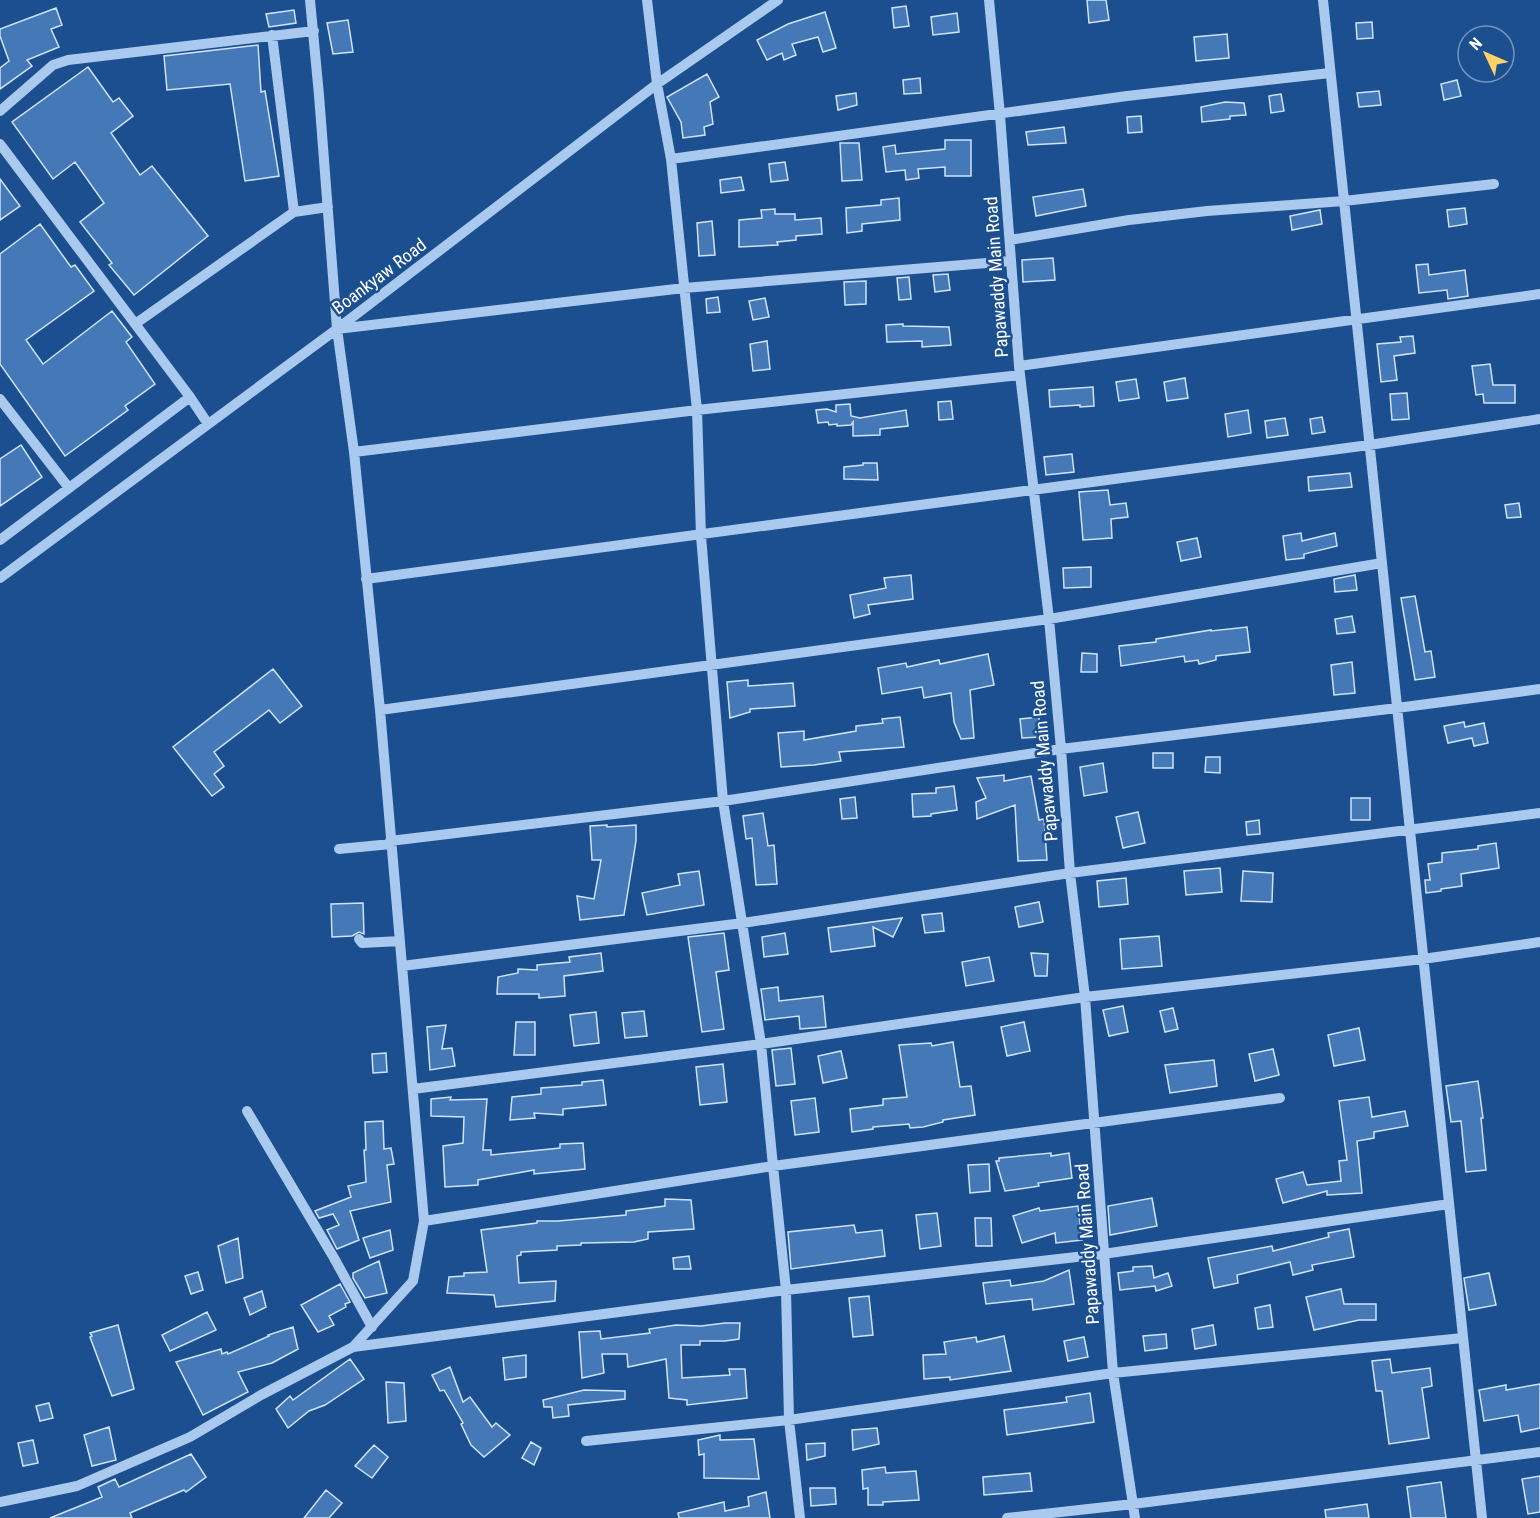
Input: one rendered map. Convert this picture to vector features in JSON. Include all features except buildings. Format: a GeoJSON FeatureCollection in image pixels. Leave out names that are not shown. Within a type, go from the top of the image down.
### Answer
{"type":"FeatureCollection","features":[{"type":"Feature","properties":{"kind":"street"},"geometry":{"type":"LineString","coordinates":[[0,1502],[77,1486],[190,1437],[261,1395],[353,1347],[413,1281],[424,1221],[380,710],[354,452],[337,329],[310,0]]}},
{"type":"Feature","properties":{"kind":"street"},"geometry":{"type":"LineString","coordinates":[[647,0],[657,84],[671,159],[697,410],[701,536],[723,801],[761,1044],[786,1290],[789,1420],[800,1518]]}},
{"type":"Feature","properties":{"kind":"street","name":"Boankyaw Road"},"geometry":{"type":"LineString","coordinates":[[0,578],[337,329],[657,84],[777,0]]}},
{"type":"Feature","properties":{"kind":"street","name":"Papawaddy Main Road"},"geometry":{"type":"LineString","coordinates":[[989,0],[1019,370],[1049,618],[1070,873],[1085,997],[1113,1373],[1135,1518]]}},
{"type":"Feature","properties":{"kind":"street"},"geometry":{"type":"LineString","coordinates":[[1323,0],[1482,1518]]}},
{"type":"Feature","properties":{"kind":"street"},"geometry":{"type":"LineString","coordinates":[[0,111],[53,66],[68,60],[272,34],[314,31]]}},
{"type":"Feature","properties":{"kind":"street"},"geometry":{"type":"LineString","coordinates":[[272,34],[294,212]]}},
{"type":"Feature","properties":{"kind":"street"},"geometry":{"type":"LineString","coordinates":[[671,159],[1127,96],[1330,73]]}},
{"type":"Feature","properties":{"kind":"street"},"geometry":{"type":"LineString","coordinates":[[0,144],[208,424]]}},
{"type":"Feature","properties":{"kind":"street"},"geometry":{"type":"LineString","coordinates":[[1010,240],[1129,220],[1207,211],[1344,201],[1494,184]]}},
{"type":"Feature","properties":{"kind":"street"},"geometry":{"type":"LineString","coordinates":[[135,324],[294,212],[328,207]]}},
{"type":"Feature","properties":{"kind":"street"},"geometry":{"type":"LineString","coordinates":[[337,329],[684,288],[1011,261]]}},
{"type":"Feature","properties":{"kind":"street"},"geometry":{"type":"LineString","coordinates":[[354,452],[1019,370],[1540,294]]}},
{"type":"Feature","properties":{"kind":"street"},"geometry":{"type":"LineString","coordinates":[[0,540],[190,397]]}},
{"type":"Feature","properties":{"kind":"street"},"geometry":{"type":"LineString","coordinates":[[0,399],[69,488]]}},
{"type":"Feature","properties":{"kind":"street"},"geometry":{"type":"LineString","coordinates":[[366,579],[1034,491],[1540,419]]}},
{"type":"Feature","properties":{"kind":"street"},"geometry":{"type":"LineString","coordinates":[[380,710],[1049,618],[1382,563]]}},
{"type":"Feature","properties":{"kind":"street"},"geometry":{"type":"LineString","coordinates":[[339,849],[723,801],[1061,749],[1540,689]]}},
{"type":"Feature","properties":{"kind":"street"},"geometry":{"type":"LineString","coordinates":[[402,966],[743,923],[1070,873],[1540,813]]}},
{"type":"Feature","properties":{"kind":"street"},"geometry":{"type":"LineString","coordinates":[[359,939],[362,943],[400,941]]}},
{"type":"Feature","properties":{"kind":"street"},"geometry":{"type":"LineString","coordinates":[[413,1089],[761,1044],[1085,997],[1424,959],[1540,942]]}},
{"type":"Feature","properties":{"kind":"street"},"geometry":{"type":"LineString","coordinates":[[424,1221],[773,1166],[1280,1098]]}},
{"type":"Feature","properties":{"kind":"street"},"geometry":{"type":"LineString","coordinates":[[246,1111],[334,1258],[372,1327]]}},
{"type":"Feature","properties":{"kind":"street"},"geometry":{"type":"LineString","coordinates":[[353,1347],[786,1290],[1103,1254],[1449,1204]]}},
{"type":"Feature","properties":{"kind":"street"},"geometry":{"type":"LineString","coordinates":[[586,1441],[789,1420],[1113,1373],[1463,1338]]}},
{"type":"Feature","properties":{"kind":"street"},"geometry":{"type":"LineString","coordinates":[[1007,1518],[1540,1452]]}}]}
